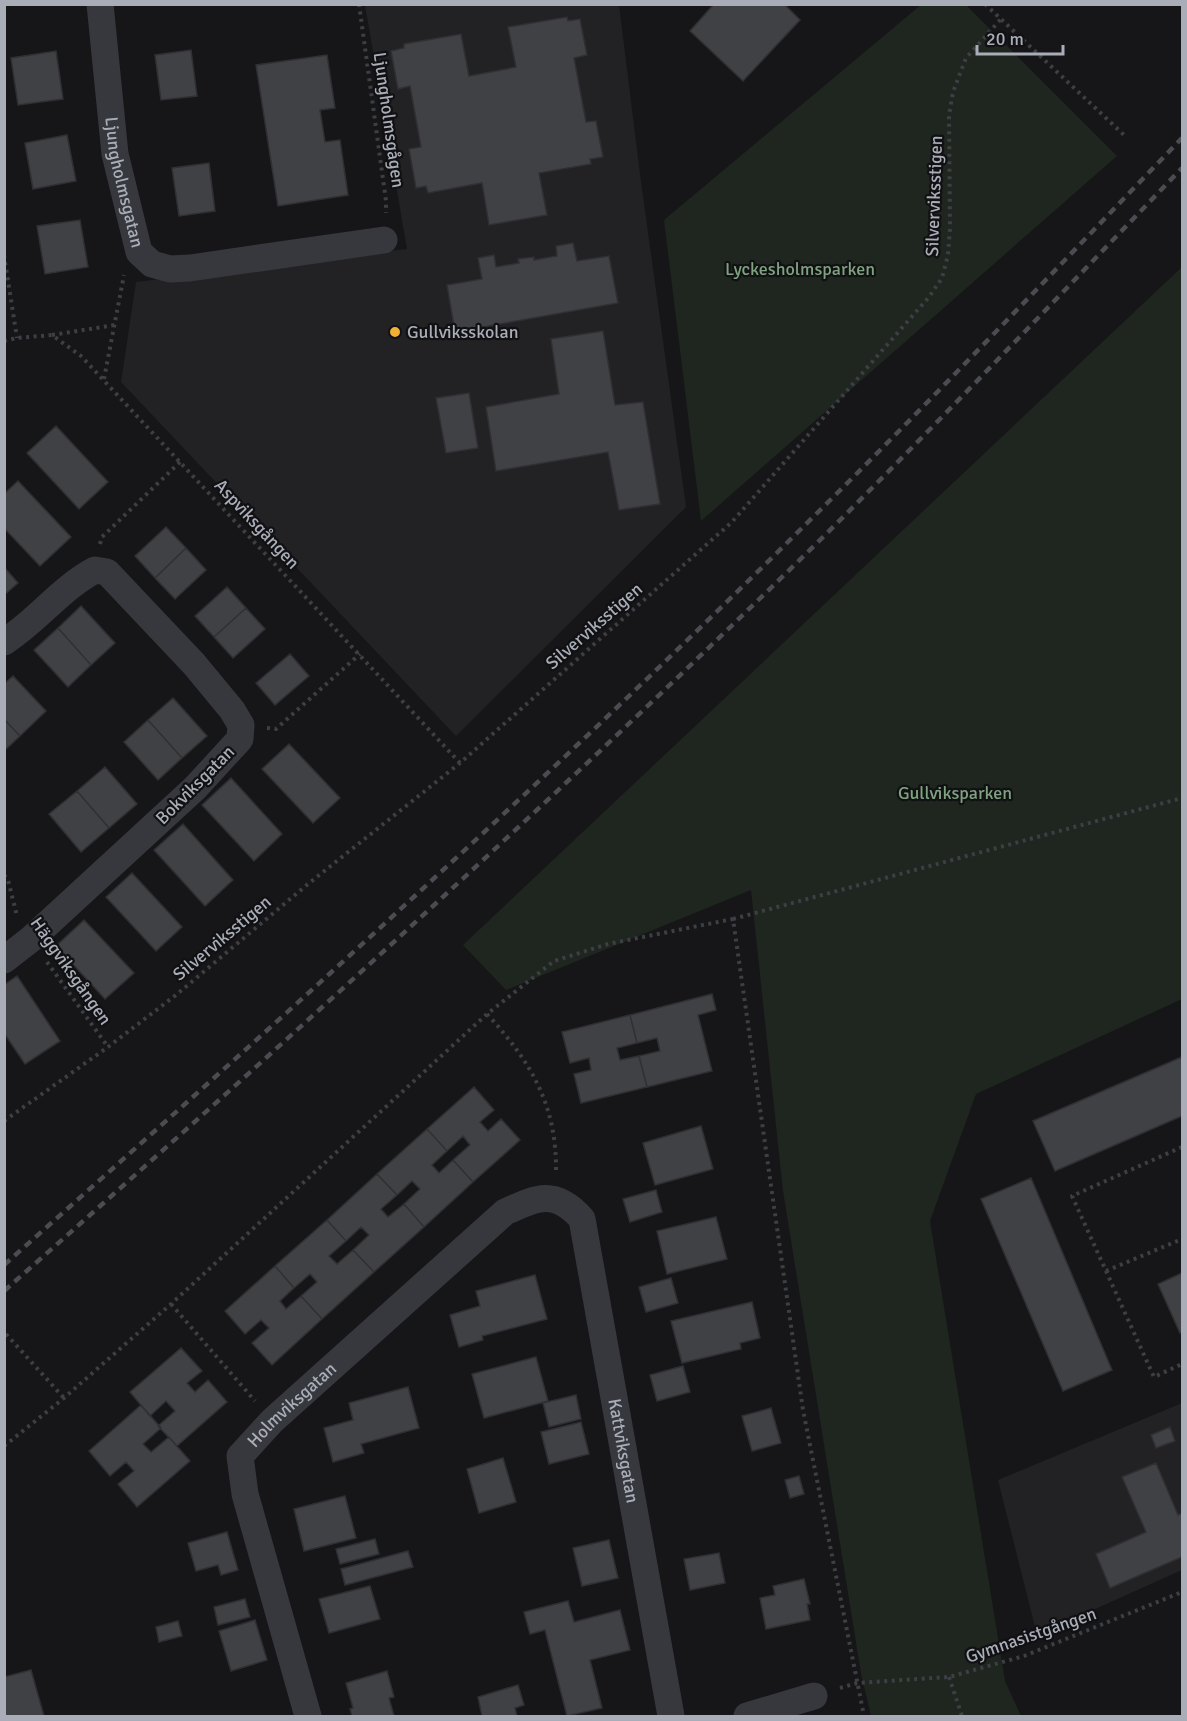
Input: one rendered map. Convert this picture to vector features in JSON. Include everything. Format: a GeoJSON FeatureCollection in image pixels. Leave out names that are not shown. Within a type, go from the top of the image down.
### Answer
{"type":"FeatureCollection","features":[{"type":"Feature","properties":{"kind":"street","name":"Ljungholmsgatan"},"geometry":{"type":"LineString","coordinates":[[100,4],[115,154],[139,252],[152,264],[170,269],[189,268],[384,240]]}},
{"type":"Feature","properties":{"kind":"street"},"geometry":{"type":"LineString","coordinates":[[4,642],[49,607],[75,580],[95,570]]}},
{"type":"Feature","properties":{"kind":"street","name":"Bokviksgatan"},"geometry":{"type":"LineString","coordinates":[[4,960],[31,939],[195,788],[240,739],[241,725],[194,664],[107,572],[95,570]]}},
{"type":"Feature","properties":{"kind":"street","name":"Holmviksgatan"},"geometry":{"type":"LineString","coordinates":[[308,1716],[245,1494],[240,1456],[272,1420],[505,1212],[535,1198],[555,1199]]}},
{"type":"Feature","properties":{"kind":"street","name":"Kattviksgatan"},"geometry":{"type":"LineString","coordinates":[[555,1199],[571,1206],[582,1219],[671,1716]]}},
{"type":"Feature","properties":{"kind":"street"},"geometry":{"type":"LineString","coordinates":[[747,1716],[814,1696]]}},
{"type":"Feature","properties":{"kind":"path","name":"Ljungholmsgågen"},"geometry":{"type":"LineString","coordinates":[[359,4],[387,201],[384,240]]}},
{"type":"Feature","properties":{"kind":"path"},"geometry":{"type":"LineString","coordinates":[[986,4],[1124,135]]}},
{"type":"Feature","properties":{"kind":"path","name":"Silverviksstigen"},"geometry":{"type":"LineString","coordinates":[[4,1120],[108,1047],[176,995],[308,884],[460,763],[732,522],[929,297],[942,278],[948,255],[950,228],[949,115],[953,92],[966,58],[1001,19]]}},
{"type":"Feature","properties":{"kind":"path"},"geometry":{"type":"LineString","coordinates":[[104,380],[124,270],[139,252]]}},
{"type":"Feature","properties":{"kind":"path"},"geometry":{"type":"LineString","coordinates":[[4,255],[17,338]]}},
{"type":"Feature","properties":{"kind":"path"},"geometry":{"type":"LineString","coordinates":[[4,341],[115,325]]}},
{"type":"Feature","properties":{"kind":"path","name":"Aspviksgången"},"geometry":{"type":"LineString","coordinates":[[52,335],[81,356],[104,380],[460,763]]}},
{"type":"Feature","properties":{"kind":"path"},"geometry":{"type":"LineString","coordinates":[[95,570],[102,537],[180,462]]}},
{"type":"Feature","properties":{"kind":"path"},"geometry":{"type":"LineString","coordinates":[[241,725],[276,729],[360,654]]}},
{"type":"Feature","properties":{"kind":"path"},"geometry":{"type":"LineString","coordinates":[[734,919],[1182,798]]}},
{"type":"Feature","properties":{"kind":"path","name":"Häggviksgången"},"geometry":{"type":"LineString","coordinates":[[4,875],[8,880],[16,915],[108,1047]]}},
{"type":"Feature","properties":{"kind":"path"},"geometry":{"type":"LineString","coordinates":[[487,1014],[528,1064],[548,1106],[556,1154],[555,1199]]}},
{"type":"Feature","properties":{"kind":"path"},"geometry":{"type":"LineString","coordinates":[[1182,1147],[1072,1196],[1154,1377],[1182,1364]]}},
{"type":"Feature","properties":{"kind":"path"},"geometry":{"type":"LineString","coordinates":[[1106,1271],[1182,1239]]}},
{"type":"Feature","properties":{"kind":"path"},"geometry":{"type":"LineString","coordinates":[[171,1304],[272,1420]]}},
{"type":"Feature","properties":{"kind":"path"},"geometry":{"type":"LineString","coordinates":[[6,1334],[64,1398]]}},
{"type":"Feature","properties":{"kind":"path","name":"Gymnasistgången"},"geometry":{"type":"LineString","coordinates":[[814,1696],[857,1683],[949,1677],[1024,1656],[1182,1592]]}},
{"type":"Feature","properties":{"kind":"path"},"geometry":{"type":"LineString","coordinates":[[949,1677],[962,1716]]}},
{"type":"Feature","properties":{"kind":"shaded area","name":"Gullviksskolan"},"geometry":{"type":"Polygon","coordinates":[[[365,5],[619,5],[686,507],[456,736],[121,382],[136,282],[407,249],[365,5]]]}},
{"type":"Feature","properties":{"kind":"shaded area"},"geometry":{"type":"Polygon","coordinates":[[[1182,1403],[1182,1570],[1037,1635],[998,1480],[1182,1403]]]}},
{"type":"Feature","properties":{"kind":"green space","name":"Lyckesholmsparken"},"geometry":{"type":"Polygon","coordinates":[[[922,4],[966,5],[1117,156],[701,521],[664,220],[922,4]]]}},
{"type":"Feature","properties":{"kind":"green space","name":"Gullviksparken"},"geometry":{"type":"Polygon","coordinates":[[[1182,267],[1182,999],[976,1094],[930,1221],[1005,1681],[1021,1716],[871,1716],[861,1673],[783,1191],[751,890],[506,990],[463,945],[1182,267]]]}},
{"type":"Feature","properties":{"kind":"building"},"geometry":{"type":"Polygon","coordinates":[[[714,4],[784,4],[800,20],[743,81],[690,31],[714,4]]]}},
{"type":"Feature","properties":{"kind":"building"},"geometry":{"type":"Polygon","coordinates":[[[567,17],[568,21],[580,19],[587,55],[574,58],[586,122],[596,121],[603,157],[590,159],[591,164],[539,173],[547,215],[489,225],[482,183],[428,193],[426,186],[416,188],[409,149],[421,147],[410,86],[398,89],[391,51],[404,48],[404,44],[461,34],[469,76],[516,67],[508,27],[567,17]]]}},
{"type":"Feature","properties":{"kind":"building"},"geometry":{"type":"Polygon","coordinates":[[[191,50],[197,96],[161,100],[155,55],[191,50]]]}},
{"type":"Feature","properties":{"kind":"building"},"geometry":{"type":"Polygon","coordinates":[[[56,51],[63,99],[18,105],[11,58],[56,51]]]}},
{"type":"Feature","properties":{"kind":"building"},"geometry":{"type":"Polygon","coordinates":[[[327,55],[335,108],[320,110],[325,142],[340,140],[348,195],[278,206],[256,65],[327,55]]]}},
{"type":"Feature","properties":{"kind":"building"},"geometry":{"type":"Polygon","coordinates":[[[67,135],[76,181],[33,189],[25,143],[67,135]]]}},
{"type":"Feature","properties":{"kind":"building"},"geometry":{"type":"Polygon","coordinates":[[[209,163],[215,211],[179,216],[172,168],[209,163]]]}},
{"type":"Feature","properties":{"kind":"building"},"geometry":{"type":"Polygon","coordinates":[[[80,220],[88,267],[45,274],[37,226],[80,220]]]}},
{"type":"Feature","properties":{"kind":"building"},"geometry":{"type":"Polygon","coordinates":[[[573,243],[577,261],[609,256],[618,303],[455,332],[447,285],[482,279],[478,258],[494,255],[496,267],[519,263],[518,259],[534,257],[534,260],[557,256],[556,246],[573,243]]]}},
{"type":"Feature","properties":{"kind":"building"},"geometry":{"type":"Polygon","coordinates":[[[603,331],[615,405],[643,402],[660,504],[619,510],[608,452],[496,471],[486,407],[559,394],[551,339],[603,331]]]}},
{"type":"Feature","properties":{"kind":"building"},"geometry":{"type":"Polygon","coordinates":[[[469,393],[478,448],[446,453],[436,398],[469,393]]]}},
{"type":"Feature","properties":{"kind":"building"},"geometry":{"type":"Polygon","coordinates":[[[56,426],[108,482],[79,509],[27,453],[56,426]]]}},
{"type":"Feature","properties":{"kind":"building"},"geometry":{"type":"Polygon","coordinates":[[[18,481],[71,537],[40,566],[4,528],[4,494],[18,481]]]}},
{"type":"Feature","properties":{"kind":"building"},"geometry":{"type":"Polygon","coordinates":[[[166,527],[186,548],[155,578],[135,556],[166,527]]]}},
{"type":"Feature","properties":{"kind":"building"},"geometry":{"type":"Polygon","coordinates":[[[186,548],[206,570],[175,599],[155,578],[186,548]]]}},
{"type":"Feature","properties":{"kind":"building"},"geometry":{"type":"Polygon","coordinates":[[[4,567],[18,583],[4,595],[4,567]]]}},
{"type":"Feature","properties":{"kind":"building"},"geometry":{"type":"Polygon","coordinates":[[[227,587],[246,608],[214,637],[195,616],[227,587]]]}},
{"type":"Feature","properties":{"kind":"building"},"geometry":{"type":"Polygon","coordinates":[[[81,606],[115,643],[91,665],[58,628],[81,606]]]}},
{"type":"Feature","properties":{"kind":"building"},"geometry":{"type":"Polygon","coordinates":[[[246,608],[265,629],[233,658],[214,637],[246,608]]]}},
{"type":"Feature","properties":{"kind":"building"},"geometry":{"type":"Polygon","coordinates":[[[58,628],[91,665],[68,687],[34,650],[58,628]]]}},
{"type":"Feature","properties":{"kind":"building"},"geometry":{"type":"Polygon","coordinates":[[[290,654],[309,676],[275,705],[256,683],[290,654]]]}},
{"type":"Feature","properties":{"kind":"building"},"geometry":{"type":"Polygon","coordinates":[[[13,676],[46,711],[20,736],[4,719],[4,684],[13,676]]]}},
{"type":"Feature","properties":{"kind":"building"},"geometry":{"type":"Polygon","coordinates":[[[173,698],[207,736],[182,758],[148,720],[173,698]]]}},
{"type":"Feature","properties":{"kind":"building"},"geometry":{"type":"Polygon","coordinates":[[[4,719],[20,736],[4,751],[4,719]]]}},
{"type":"Feature","properties":{"kind":"building"},"geometry":{"type":"Polygon","coordinates":[[[148,720],[182,758],[158,780],[124,742],[148,720]]]}},
{"type":"Feature","properties":{"kind":"building"},"geometry":{"type":"Polygon","coordinates":[[[289,744],[340,798],[313,823],[262,769],[289,744]]]}},
{"type":"Feature","properties":{"kind":"building"},"geometry":{"type":"Polygon","coordinates":[[[105,767],[137,804],[109,828],[77,791],[105,767]]]}},
{"type":"Feature","properties":{"kind":"building"},"geometry":{"type":"Polygon","coordinates":[[[231,778],[282,834],[254,861],[202,805],[231,778]]]}},
{"type":"Feature","properties":{"kind":"building"},"geometry":{"type":"Polygon","coordinates":[[[77,791],[109,828],[81,852],[49,814],[77,791]]]}},
{"type":"Feature","properties":{"kind":"building"},"geometry":{"type":"Polygon","coordinates":[[[183,824],[233,880],[205,906],[154,850],[183,824]]]}},
{"type":"Feature","properties":{"kind":"building"},"geometry":{"type":"Polygon","coordinates":[[[132,873],[182,927],[156,951],[106,897],[132,873]]]}},
{"type":"Feature","properties":{"kind":"building"},"geometry":{"type":"Polygon","coordinates":[[[84,920],[134,973],[105,999],[56,946],[84,920]]]}},
{"type":"Feature","properties":{"kind":"building"},"geometry":{"type":"Polygon","coordinates":[[[17,976],[60,1041],[25,1064],[4,1033],[4,985],[17,976]]]}},
{"type":"Feature","properties":{"kind":"building"},"geometry":{"type":"Polygon","coordinates":[[[712,994],[716,1010],[698,1015],[712,1071],[647,1087],[639,1056],[660,1051],[657,1038],[637,1043],[630,1015],[712,994]]]}},
{"type":"Feature","properties":{"kind":"building"},"geometry":{"type":"Polygon","coordinates":[[[630,1015],[637,1043],[617,1048],[620,1060],[639,1056],[647,1087],[581,1103],[574,1074],[591,1070],[589,1058],[570,1063],[562,1032],[630,1015]]]}},
{"type":"Feature","properties":{"kind":"building"},"geometry":{"type":"Polygon","coordinates":[[[1182,1057],[1182,1116],[1055,1171],[1033,1121],[1182,1057]]]}},
{"type":"Feature","properties":{"kind":"building"},"geometry":{"type":"Polygon","coordinates":[[[474,1087],[494,1110],[480,1122],[488,1131],[501,1119],[520,1140],[473,1182],[453,1160],[470,1145],[463,1136],[447,1151],[427,1129],[474,1087]]]}},
{"type":"Feature","properties":{"kind":"building"},"geometry":{"type":"Polygon","coordinates":[[[701,1126],[713,1169],[655,1185],[643,1143],[701,1126]]]}},
{"type":"Feature","properties":{"kind":"building"},"geometry":{"type":"Polygon","coordinates":[[[427,1129],[447,1151],[432,1165],[439,1173],[453,1160],[473,1182],[424,1227],[404,1204],[420,1189],[412,1181],[397,1195],[377,1174],[427,1129]]]}},
{"type":"Feature","properties":{"kind":"building"},"geometry":{"type":"Polygon","coordinates":[[[377,1174],[397,1195],[381,1209],[388,1217],[404,1204],[424,1227],[374,1272],[353,1250],[369,1235],[361,1227],[346,1241],[327,1220],[377,1174]]]}},
{"type":"Feature","properties":{"kind":"building"},"geometry":{"type":"Polygon","coordinates":[[[1031,1178],[1112,1370],[1063,1391],[981,1199],[1031,1178]]]}},
{"type":"Feature","properties":{"kind":"building"},"geometry":{"type":"Polygon","coordinates":[[[656,1190],[662,1212],[630,1222],[623,1199],[656,1190]]]}},
{"type":"Feature","properties":{"kind":"building"},"geometry":{"type":"Polygon","coordinates":[[[716,1217],[727,1259],[667,1274],[657,1231],[716,1217]]]}},
{"type":"Feature","properties":{"kind":"building"},"geometry":{"type":"Polygon","coordinates":[[[327,1220],[346,1241],[329,1256],[337,1264],[353,1250],[374,1272],[322,1319],[301,1296],[317,1282],[310,1274],[294,1288],[275,1266],[327,1220]]]}},
{"type":"Feature","properties":{"kind":"building"},"geometry":{"type":"Polygon","coordinates":[[[275,1266],[294,1288],[280,1301],[286,1309],[301,1296],[322,1319],[272,1365],[252,1343],[269,1328],[261,1320],[245,1334],[225,1311],[275,1266]]]}},
{"type":"Feature","properties":{"kind":"building"},"geometry":{"type":"Polygon","coordinates":[[[1182,1273],[1182,1332],[1180,1333],[1158,1284],[1182,1273]]]}},
{"type":"Feature","properties":{"kind":"building"},"geometry":{"type":"Polygon","coordinates":[[[535,1275],[547,1319],[482,1336],[483,1340],[459,1347],[450,1315],[480,1306],[476,1291],[535,1275]]]}},
{"type":"Feature","properties":{"kind":"building"},"geometry":{"type":"Polygon","coordinates":[[[671,1278],[678,1303],[646,1312],[639,1287],[671,1278]]]}},
{"type":"Feature","properties":{"kind":"building"},"geometry":{"type":"Polygon","coordinates":[[[752,1302],[760,1338],[740,1343],[741,1349],[682,1363],[671,1321],[752,1302]]]}},
{"type":"Feature","properties":{"kind":"building"},"geometry":{"type":"Polygon","coordinates":[[[181,1348],[202,1371],[187,1383],[195,1392],[208,1380],[227,1402],[177,1446],[158,1426],[175,1411],[166,1401],[150,1416],[130,1392],[181,1348]]]}},
{"type":"Feature","properties":{"kind":"building"},"geometry":{"type":"Polygon","coordinates":[[[536,1357],[548,1401],[484,1418],[472,1374],[536,1357]]]}},
{"type":"Feature","properties":{"kind":"building"},"geometry":{"type":"Polygon","coordinates":[[[683,1366],[690,1392],[657,1401],[650,1375],[683,1366]]]}},
{"type":"Feature","properties":{"kind":"building"},"geometry":{"type":"Polygon","coordinates":[[[408,1387],[419,1428],[361,1444],[364,1453],[333,1462],[324,1428],[353,1420],[349,1403],[408,1387]]]}},
{"type":"Feature","properties":{"kind":"building"},"geometry":{"type":"Polygon","coordinates":[[[576,1395],[581,1419],[549,1427],[543,1403],[576,1395]]]}},
{"type":"Feature","properties":{"kind":"building"},"geometry":{"type":"Polygon","coordinates":[[[141,1405],[161,1428],[143,1444],[151,1452],[169,1437],[190,1461],[137,1507],[118,1484],[134,1471],[126,1462],[110,1476],[89,1451],[141,1405]]]}},
{"type":"Feature","properties":{"kind":"building"},"geometry":{"type":"Polygon","coordinates":[[[771,1408],[781,1443],[752,1451],[742,1416],[771,1408]]]}},
{"type":"Feature","properties":{"kind":"building"},"geometry":{"type":"Polygon","coordinates":[[[581,1422],[589,1454],[549,1464],[541,1432],[581,1422]]]}},
{"type":"Feature","properties":{"kind":"building"},"geometry":{"type":"Polygon","coordinates":[[[1170,1427],[1175,1441],[1156,1448],[1151,1435],[1170,1427]]]}},
{"type":"Feature","properties":{"kind":"building"},"geometry":{"type":"Polygon","coordinates":[[[503,1458],[516,1502],[479,1513],[467,1469],[503,1458]]]}},
{"type":"Feature","properties":{"kind":"building"},"geometry":{"type":"Polygon","coordinates":[[[1156,1463],[1178,1515],[1182,1513],[1182,1557],[1110,1588],[1096,1554],[1146,1532],[1122,1477],[1156,1463]]]}},
{"type":"Feature","properties":{"kind":"building"},"geometry":{"type":"Polygon","coordinates":[[[799,1476],[804,1494],[790,1498],[785,1480],[799,1476]]]}},
{"type":"Feature","properties":{"kind":"building"},"geometry":{"type":"Polygon","coordinates":[[[345,1496],[356,1538],[304,1551],[294,1509],[345,1496]]]}},
{"type":"Feature","properties":{"kind":"building"},"geometry":{"type":"Polygon","coordinates":[[[227,1532],[238,1570],[221,1575],[218,1565],[196,1571],[188,1543],[227,1532]]]}},
{"type":"Feature","properties":{"kind":"building"},"geometry":{"type":"Polygon","coordinates":[[[375,1539],[379,1554],[340,1564],[336,1549],[375,1539]]]}},
{"type":"Feature","properties":{"kind":"building"},"geometry":{"type":"Polygon","coordinates":[[[609,1540],[618,1578],[582,1586],[573,1548],[609,1540]]]}},
{"type":"Feature","properties":{"kind":"building"},"geometry":{"type":"Polygon","coordinates":[[[408,1551],[413,1567],[345,1585],[341,1569],[408,1551]]]}},
{"type":"Feature","properties":{"kind":"building"},"geometry":{"type":"Polygon","coordinates":[[[719,1553],[725,1583],[690,1590],[684,1559],[719,1553]]]}},
{"type":"Feature","properties":{"kind":"building"},"geometry":{"type":"Polygon","coordinates":[[[804,1579],[810,1604],[807,1604],[810,1620],[766,1629],[760,1598],[775,1595],[773,1586],[804,1579]]]}},
{"type":"Feature","properties":{"kind":"building"},"geometry":{"type":"Polygon","coordinates":[[[370,1586],[380,1619],[329,1633],[319,1599],[370,1586]]]}},
{"type":"Feature","properties":{"kind":"building"},"geometry":{"type":"Polygon","coordinates":[[[245,1599],[250,1617],[218,1625],[214,1607],[245,1599]]]}},
{"type":"Feature","properties":{"kind":"building"},"geometry":{"type":"Polygon","coordinates":[[[568,1601],[574,1622],[620,1610],[630,1650],[590,1660],[602,1708],[567,1716],[545,1630],[530,1634],[524,1612],[568,1601]]]}},
{"type":"Feature","properties":{"kind":"building"},"geometry":{"type":"Polygon","coordinates":[[[255,1620],[267,1660],[231,1671],[219,1631],[255,1620]]]}},
{"type":"Feature","properties":{"kind":"building"},"geometry":{"type":"Polygon","coordinates":[[[178,1621],[182,1636],[159,1642],[156,1627],[178,1621]]]}},
{"type":"Feature","properties":{"kind":"building"},"geometry":{"type":"Polygon","coordinates":[[[31,1670],[44,1716],[4,1716],[4,1677],[31,1670]]]}},
{"type":"Feature","properties":{"kind":"building"},"geometry":{"type":"Polygon","coordinates":[[[387,1671],[394,1697],[389,1698],[394,1716],[352,1716],[350,1709],[353,1708],[346,1683],[387,1671]]]}},
{"type":"Feature","properties":{"kind":"building"},"geometry":{"type":"Polygon","coordinates":[[[518,1685],[524,1705],[515,1708],[517,1716],[482,1716],[478,1697],[518,1685]]]}},
{"type":"Feature","properties":{"kind":"railway"},"geometry":{"type":"LineString","coordinates":[[4,1265],[410,901],[609,715],[853,478],[1182,138]]}},
{"type":"Feature","properties":{"kind":"railway"},"geometry":{"type":"LineString","coordinates":[[4,1291],[416,922],[718,639],[817,543],[1001,357],[1182,168]]}},
{"type":"Feature","properties":{"kind":"place","name":"Gullviksskolan"},"geometry":{"type":"Point","coordinates":[395,332]}}]}
